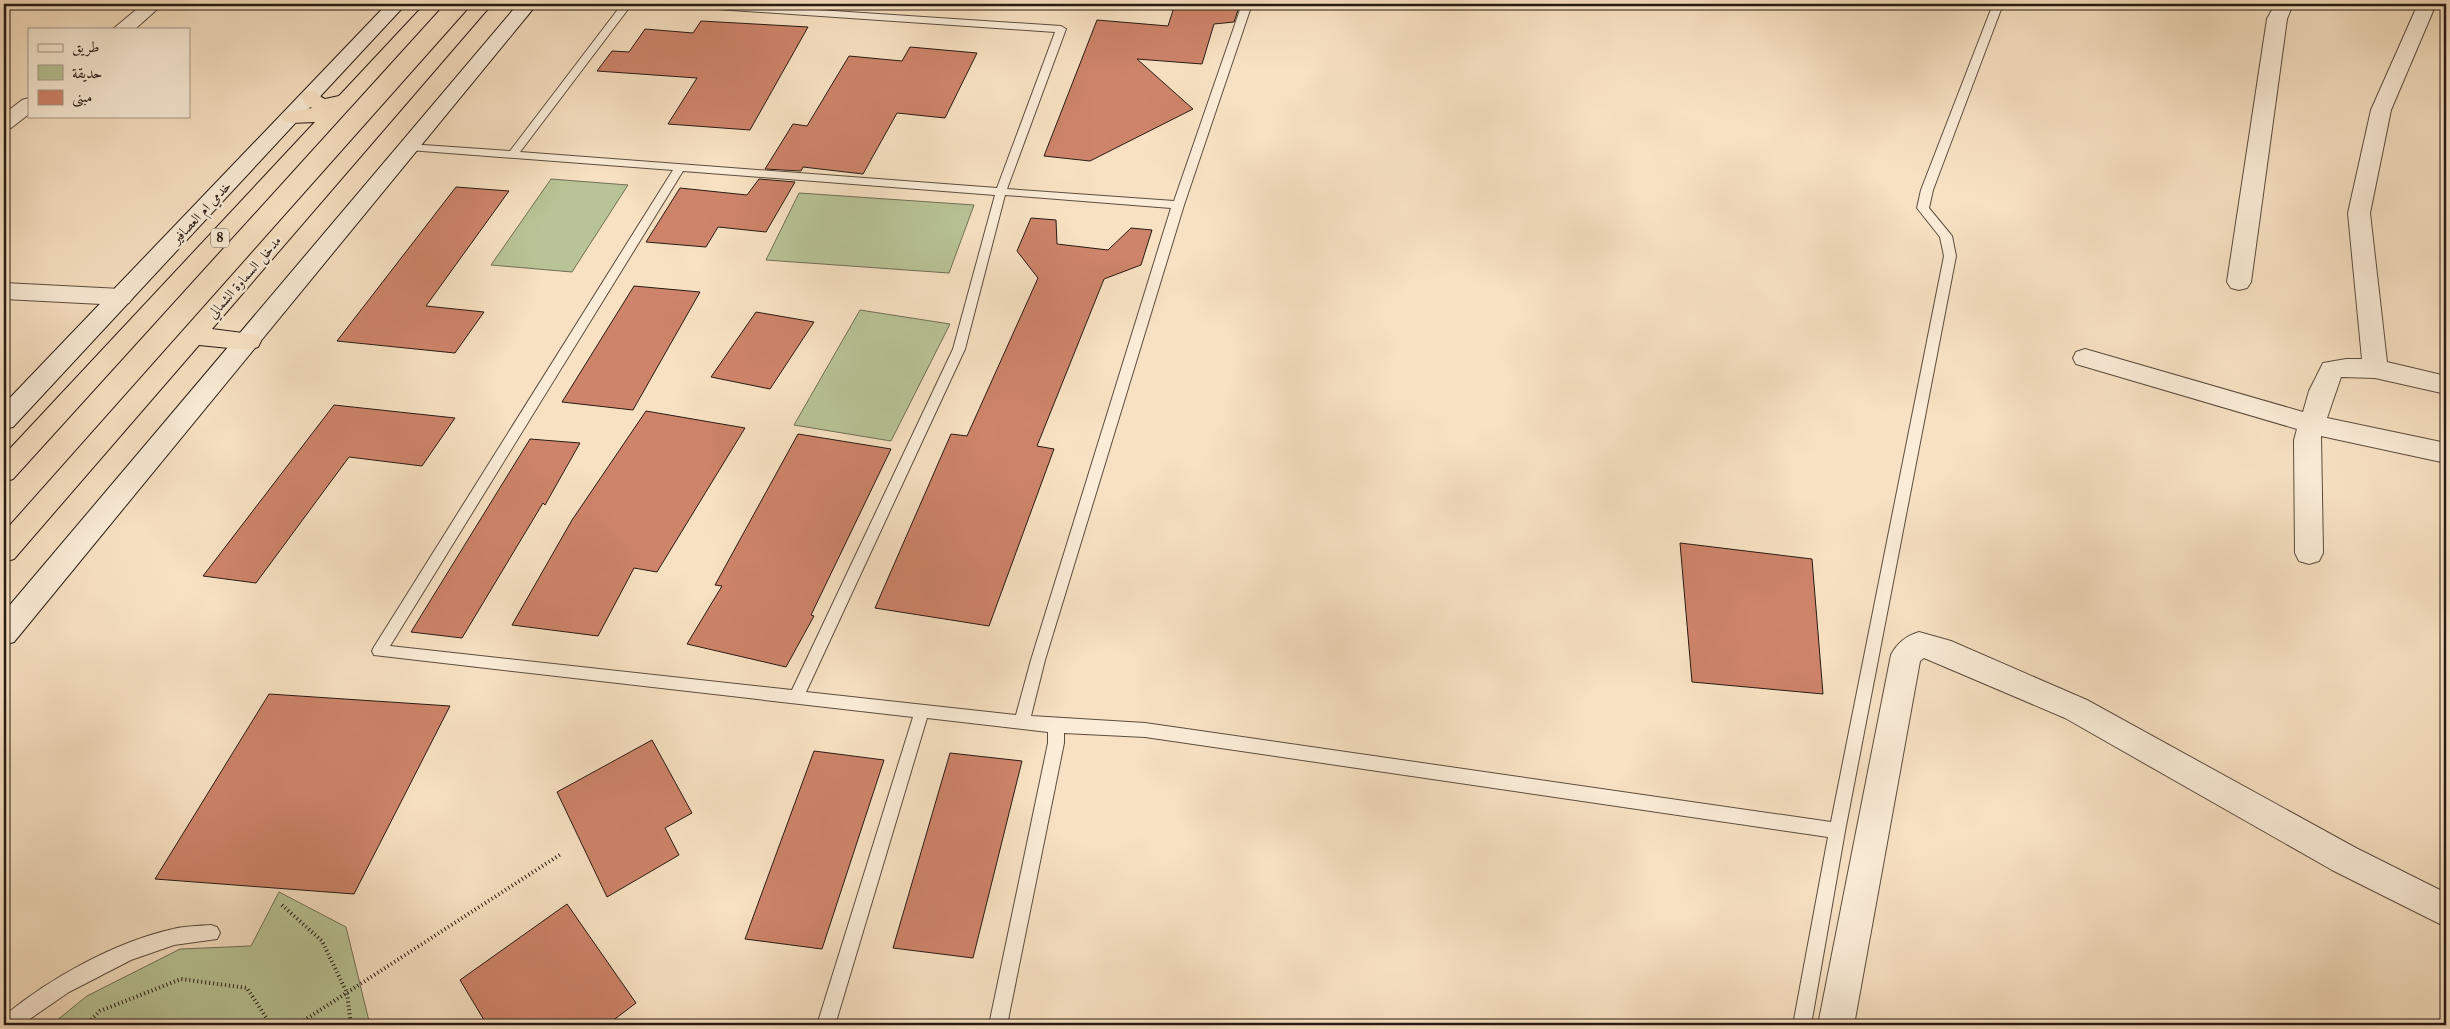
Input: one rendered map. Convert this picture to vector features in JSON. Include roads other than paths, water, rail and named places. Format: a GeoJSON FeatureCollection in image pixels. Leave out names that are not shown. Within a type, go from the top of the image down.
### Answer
{"type":"FeatureCollection","features":[{"type":"Feature","properties":{"kind":"highway","name":"8"},"geometry":{"type":"LineString","coordinates":[[4,472],[435,4]]}},
{"type":"Feature","properties":{"kind":"highway","name":"مدخل السماوة الشمالي"},"geometry":{"type":"LineString","coordinates":[[4,551],[193,336],[492,6]]}},
{"type":"Feature","properties":{"kind":"highway"},"geometry":{"type":"LineString","coordinates":[[303,107],[329,105],[347,100]]}},
{"type":"Feature","properties":{"kind":"highway"},"geometry":{"type":"LineString","coordinates":[[303,107],[328,121]]}},
{"type":"Feature","properties":{"kind":"highway"},"geometry":{"type":"LineString","coordinates":[[193,336],[249,341]]}},
{"type":"Feature","properties":{"kind":"street"},"geometry":{"type":"LineString","coordinates":[[124,28],[154,4]]}},
{"type":"Feature","properties":{"kind":"street","name":"خدمي ام العصافير"},"geometry":{"type":"LineString","coordinates":[[4,420],[303,107],[397,4]]}},
{"type":"Feature","properties":{"kind":"street"},"geometry":{"type":"LineString","coordinates":[[4,633],[528,4]]}},
{"type":"Feature","properties":{"kind":"street"},"geometry":{"type":"LineString","coordinates":[[2239,282],[2278,19],[2284,4]]}},
{"type":"Feature","properties":{"kind":"street"},"geometry":{"type":"LineString","coordinates":[[2375,369],[2359,213],[2381,110],[2427,4]]}},
{"type":"Feature","properties":{"kind":"street"},"geometry":{"type":"LineString","coordinates":[[4,124],[28,105]]}},
{"type":"Feature","properties":{"kind":"street"},"geometry":{"type":"LineString","coordinates":[[4,291],[121,298]]}},
{"type":"Feature","properties":{"kind":"street"},"geometry":{"type":"LineString","coordinates":[[2084,358],[2312,424],[2446,453]]}},
{"type":"Feature","properties":{"kind":"street"},"geometry":{"type":"LineString","coordinates":[[2309,552],[2307,440],[2332,369],[2351,366],[2375,369],[2446,385]]}},
{"type":"Feature","properties":{"kind":"street"},"geometry":{"type":"LineString","coordinates":[[1836,1025],[1906,655],[1919,644],[1940,650],[2076,709],[2344,859],[2446,911]]}},
{"type":"Feature","properties":{"kind":"lane"},"geometry":{"type":"LineString","coordinates":[[514,153],[627,4]]}},
{"type":"Feature","properties":{"kind":"lane"},"geometry":{"type":"LineString","coordinates":[[688,4],[1061,29],[1001,191],[966,329],[959,348],[796,697]]}},
{"type":"Feature","properties":{"kind":"lane"},"geometry":{"type":"LineString","coordinates":[[1022,722],[1041,651],[1178,206],[1247,4]]}},
{"type":"Feature","properties":{"kind":"lane"},"geometry":{"type":"LineString","coordinates":[[1802,1025],[1837,831],[1950,256],[1946,236],[1923,208],[1927,190],[1998,4]]}},
{"type":"Feature","properties":{"kind":"lane"},"geometry":{"type":"LineString","coordinates":[[409,146],[1178,206]]}},
{"type":"Feature","properties":{"kind":"lane"},"geometry":{"type":"LineString","coordinates":[[681,166],[379,651],[1056,726],[1145,730],[1837,831]]}},
{"type":"Feature","properties":{"kind":"lane"},"geometry":{"type":"LineString","coordinates":[[826,1025],[922,711]]}},
{"type":"Feature","properties":{"kind":"lane"},"geometry":{"type":"LineString","coordinates":[[998,1025],[1056,743],[1056,726]]}},
{"type":"Feature","properties":{"kind":"lane"},"geometry":{"type":"LineString","coordinates":[[7,1025],[23,1011],[97,966],[170,938],[211,933]]}}]}
